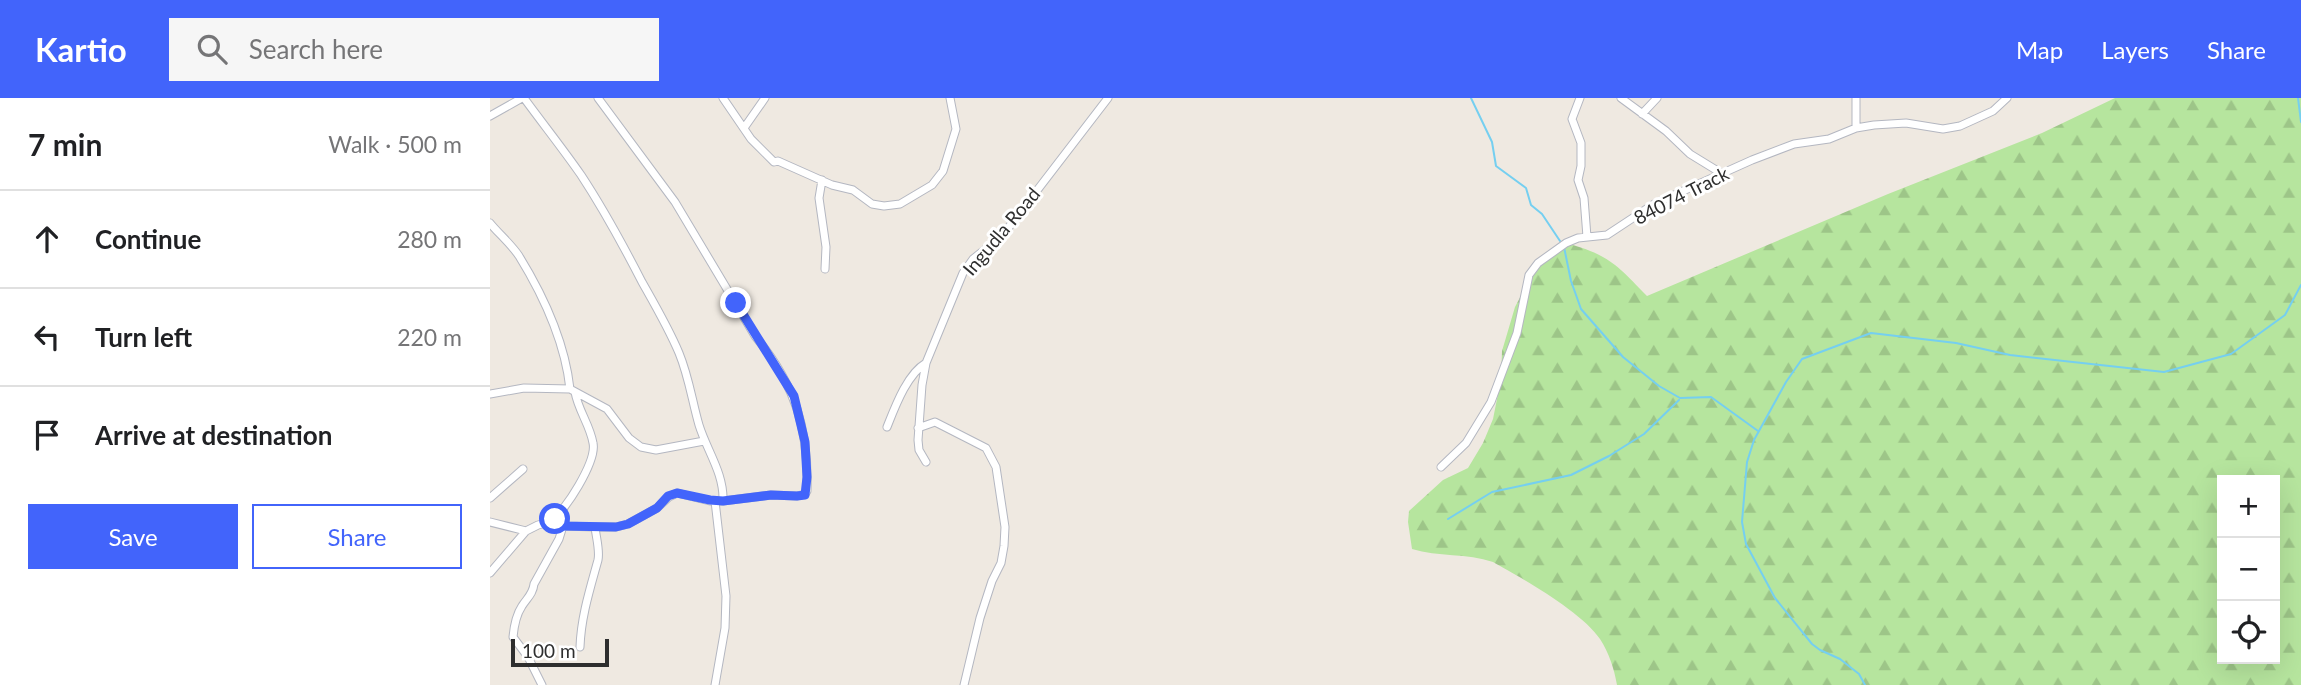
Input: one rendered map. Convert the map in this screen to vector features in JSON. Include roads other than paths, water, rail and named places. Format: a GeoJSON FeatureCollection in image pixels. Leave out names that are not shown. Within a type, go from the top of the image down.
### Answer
{"type":"FeatureCollection","features":[{"type":"Feature","properties":{"kind":"street"},"geometry":{"type":"LineString","coordinates":[[490,116],[523,98],[595,196],[626,249],[678,351],[704,441],[712,453],[723,487],[719,501],[726,606],[715,685]]}},
{"type":"Feature","properties":{"kind":"street"},"geometry":{"type":"LineString","coordinates":[[551,522],[563,526],[616,527],[628,524],[657,508],[668,496],[677,493],[719,501],[771,495],[805,495],[807,459],[800,414],[794,396],[675,202],[598,98]]}},
{"type":"Feature","properties":{"kind":"street"},"geometry":{"type":"LineString","coordinates":[[723,98],[751,139],[774,162],[786,164],[853,190],[872,204],[884,206],[900,204],[932,185],[943,171],[956,129],[950,98]]}},
{"type":"Feature","properties":{"kind":"street"},"geometry":{"type":"LineString","coordinates":[[744,128],[765,98]]}},
{"type":"Feature","properties":{"kind":"street","name":"Ingudla Road"},"geometry":{"type":"LineString","coordinates":[[926,462],[918,447],[918,428],[926,363],[967,266],[1002,236],[1108,98]]}},
{"type":"Feature","properties":{"kind":"street"},"geometry":{"type":"LineString","coordinates":[[1580,98],[1573,115],[1573,123],[1581,143],[1578,180],[1584,198],[1587,237]]}},
{"type":"Feature","properties":{"kind":"street"},"geometry":{"type":"LineString","coordinates":[[1620,98],[1666,131],[1705,166],[1721,173]]}},
{"type":"Feature","properties":{"kind":"street"},"geometry":{"type":"LineString","coordinates":[[1642,114],[1657,98]]}},
{"type":"Feature","properties":{"kind":"street"},"geometry":{"type":"LineString","coordinates":[[1856,98],[1856,128]]}},
{"type":"Feature","properties":{"kind":"street","name":"84074 Track"},"geometry":{"type":"LineString","coordinates":[[1441,467],[1466,443],[1491,402],[1517,333],[1529,275],[1538,263],[1566,243],[1607,235],[1654,204],[1721,173],[1794,144],[1829,139],[1856,128],[1894,123],[1943,129],[1960,126],[1993,111],[2007,98]]}},
{"type":"Feature","properties":{"kind":"street"},"geometry":{"type":"LineString","coordinates":[[822,180],[819,198],[826,247],[825,269]]}},
{"type":"Feature","properties":{"kind":"street"},"geometry":{"type":"LineString","coordinates":[[490,223],[519,257],[545,305],[554,325],[572,391],[593,442],[594,453],[569,505],[551,522],[526,531],[490,573]]}},
{"type":"Feature","properties":{"kind":"street"},"geometry":{"type":"LineString","coordinates":[[887,427],[916,372],[926,363]]}},
{"type":"Feature","properties":{"kind":"street"},"geometry":{"type":"LineString","coordinates":[[490,394],[524,388],[572,391],[607,409],[629,438],[640,447],[656,450],[704,441]]}},
{"type":"Feature","properties":{"kind":"street"},"geometry":{"type":"LineString","coordinates":[[918,428],[935,422],[948,428],[986,447],[996,467],[1005,527],[1004,546],[1001,563],[980,618],[964,685]]}},
{"type":"Feature","properties":{"kind":"street"},"geometry":{"type":"LineString","coordinates":[[490,498],[523,469]]}},
{"type":"Feature","properties":{"kind":"street"},"geometry":{"type":"LineString","coordinates":[[490,522],[526,531]]}},
{"type":"Feature","properties":{"kind":"street"},"geometry":{"type":"LineString","coordinates":[[542,685],[528,657],[513,637],[514,627],[563,526]]}},
{"type":"Feature","properties":{"kind":"street"},"geometry":{"type":"LineString","coordinates":[[580,647],[583,613],[598,561],[595,527]]}},
{"type":"Feature","properties":{"kind":"waterway"},"geometry":{"type":"LineString","coordinates":[[1471,98],[1492,142],[1496,166],[1526,188],[1531,205],[1542,214],[1560,241]]}},
{"type":"Feature","properties":{"kind":"waterway"},"geometry":{"type":"LineString","coordinates":[[2298,98],[2301,122]]}},
{"type":"Feature","properties":{"kind":"waterway"},"geometry":{"type":"LineString","coordinates":[[1564,247],[1571,281],[1581,309],[1623,357],[1659,386],[1680,398],[1711,397],[1758,431]]}},
{"type":"Feature","properties":{"kind":"waterway"},"geometry":{"type":"LineString","coordinates":[[1865,685],[1859,674],[1840,659],[1812,644],[1775,598],[1746,544],[1742,522],[1747,462],[1754,440],[1802,359],[1871,333],[1956,343],[2010,355],[2164,372],[2231,354],[2285,315],[2301,285]]}},
{"type":"Feature","properties":{"kind":"waterway"},"geometry":{"type":"LineString","coordinates":[[1448,519],[1492,492],[1571,475],[1609,456],[1644,434],[1679,400]]}}]}
